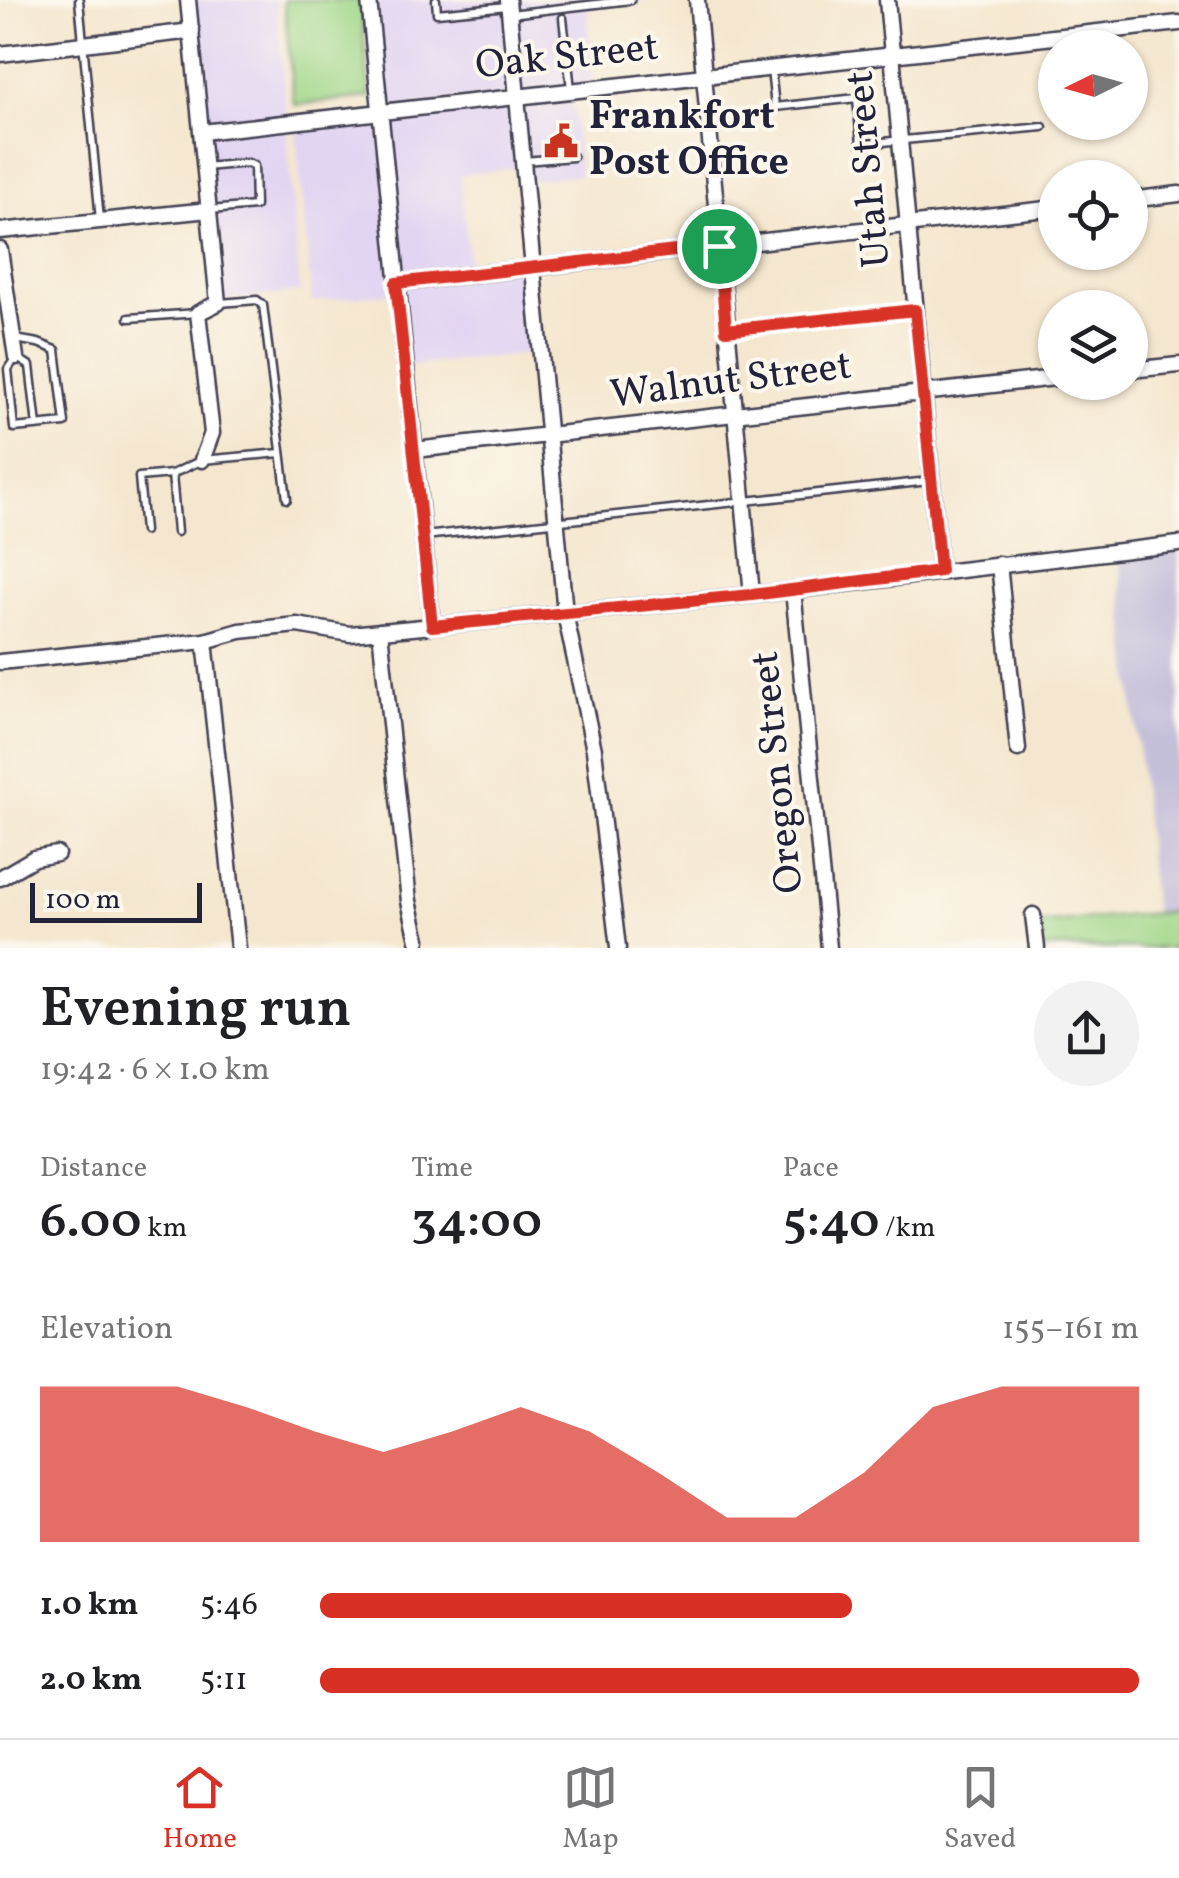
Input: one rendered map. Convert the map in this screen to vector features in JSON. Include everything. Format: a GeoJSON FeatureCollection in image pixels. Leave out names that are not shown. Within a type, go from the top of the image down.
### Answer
{"type":"FeatureCollection","features":[{"type":"Feature","properties":{"kind":"street"},"geometry":{"type":"LineString","coordinates":[[188,0],[218,303],[198,313],[212,433],[202,460]]}},
{"type":"Feature","properties":{"kind":"street"},"geometry":{"type":"LineString","coordinates":[[370,0],[432,626]]}},
{"type":"Feature","properties":{"kind":"street","name":"Oregon Street"},"geometry":{"type":"LineString","coordinates":[[697,0],[752,595]]}},
{"type":"Feature","properties":{"kind":"street","name":"Utah Street"},"geometry":{"type":"LineString","coordinates":[[887,0],[940,571]]}},
{"type":"Feature","properties":{"kind":"street"},"geometry":{"type":"LineString","coordinates":[[509,7],[565,614],[594,750],[618,948]]}},
{"type":"Feature","properties":{"kind":"street","name":"Oak Street"},"geometry":{"type":"LineString","coordinates":[[202,132],[1179,22]]}},
{"type":"Feature","properties":{"kind":"street"},"geometry":{"type":"LineString","coordinates":[[0,54],[192,31]]}},
{"type":"Feature","properties":{"kind":"street"},"geometry":{"type":"LineString","coordinates":[[1148,198],[1179,194]]}},
{"type":"Feature","properties":{"kind":"street"},"geometry":{"type":"LineString","coordinates":[[0,231],[209,210]]}},
{"type":"Feature","properties":{"kind":"street"},"geometry":{"type":"LineString","coordinates":[[396,283],[1038,210]]}},
{"type":"Feature","properties":{"kind":"street"},"geometry":{"type":"LineString","coordinates":[[0,250],[16,357]]}},
{"type":"Feature","properties":{"kind":"street"},"geometry":{"type":"LineString","coordinates":[[1148,368],[1179,365]]}},
{"type":"Feature","properties":{"kind":"street","name":"Walnut Street"},"geometry":{"type":"LineString","coordinates":[[415,450],[1038,380]]}},
{"type":"Feature","properties":{"kind":"street"},"geometry":{"type":"LineString","coordinates":[[0,662],[206,641],[240,631],[297,624],[336,634],[565,614],[1179,544]]}},
{"type":"Feature","properties":{"kind":"street"},"geometry":{"type":"LineString","coordinates":[[999,564],[1018,749]]}},
{"type":"Feature","properties":{"kind":"street","name":"Oregon Street"},"geometry":{"type":"LineString","coordinates":[[793,590],[829,948]]}},
{"type":"Feature","properties":{"kind":"street"},"geometry":{"type":"LineString","coordinates":[[380,631],[408,901],[418,940]]}},
{"type":"Feature","properties":{"kind":"street"},"geometry":{"type":"LineString","coordinates":[[206,641],[238,948]]}},
{"type":"Feature","properties":{"kind":"street"},"geometry":{"type":"LineString","coordinates":[[0,878],[34,858],[58,854]]}},
{"type":"Feature","properties":{"kind":"street"},"geometry":{"type":"LineString","coordinates":[[1034,915],[1037,948]]}},
{"type":"Feature","properties":{"kind":"lane"},"geometry":{"type":"LineString","coordinates":[[79,0],[100,220]]}},
{"type":"Feature","properties":{"kind":"lane"},"geometry":{"type":"LineString","coordinates":[[436,0],[437,14],[631,0]]}},
{"type":"Feature","properties":{"kind":"lane"},"geometry":{"type":"LineString","coordinates":[[563,18],[571,90]]}},
{"type":"Feature","properties":{"kind":"lane"},"geometry":{"type":"LineString","coordinates":[[770,68],[775,107],[856,98],[860,144],[1038,127]]}},
{"type":"Feature","properties":{"kind":"lane"},"geometry":{"type":"LineString","coordinates":[[522,162],[573,156]]}},
{"type":"Feature","properties":{"kind":"lane"},"geometry":{"type":"LineString","coordinates":[[205,167],[248,163],[255,172],[255,206],[209,210]]}},
{"type":"Feature","properties":{"kind":"lane"},"geometry":{"type":"LineString","coordinates":[[218,303],[257,300],[264,304],[287,499]]}},
{"type":"Feature","properties":{"kind":"lane"},"geometry":{"type":"LineString","coordinates":[[726,330],[915,310]]}},
{"type":"Feature","properties":{"kind":"lane"},"geometry":{"type":"LineString","coordinates":[[129,318],[198,313]]}},
{"type":"Feature","properties":{"kind":"lane"},"geometry":{"type":"LineString","coordinates":[[12,338],[56,350],[65,423],[37,426],[14,428],[8,369],[16,357],[30,366],[37,426]]}},
{"type":"Feature","properties":{"kind":"lane"},"geometry":{"type":"LineString","coordinates":[[144,531],[139,477],[172,474],[202,460],[281,452]]}},
{"type":"Feature","properties":{"kind":"lane"},"geometry":{"type":"LineString","coordinates":[[172,474],[177,532]]}},
{"type":"Feature","properties":{"kind":"lane"},"geometry":{"type":"LineString","coordinates":[[423,536],[931,480]]}},
{"type":"Feature","properties":{"kind":"shaded area"},"geometry":{"type":"Polygon","coordinates":[[[190,0],[276,0],[287,120],[204,130],[190,0]]]}},
{"type":"Feature","properties":{"kind":"shaded area"},"geometry":{"type":"Polygon","coordinates":[[[371,0],[506,0],[514,94],[382,109],[371,0]]]}},
{"type":"Feature","properties":{"kind":"shaded area"},"geometry":{"type":"Polygon","coordinates":[[[511,0],[652,0],[587,8],[593,86],[519,94],[511,0]]]}},
{"type":"Feature","properties":{"kind":"shaded area"},"geometry":{"type":"Polygon","coordinates":[[[572,93],[580,175],[526,180],[519,98],[572,93]]]}},
{"type":"Feature","properties":{"kind":"shaded area"},"geometry":{"type":"Polygon","coordinates":[[[515,98],[521,167],[460,175],[470,272],[530,266],[537,353],[408,366],[382,114],[515,98]]]}},
{"type":"Feature","properties":{"kind":"shaded area"},"geometry":{"type":"Polygon","coordinates":[[[379,114],[396,292],[312,302],[295,123],[379,114]]]}},
{"type":"Feature","properties":{"kind":"shaded area"},"geometry":{"type":"Polygon","coordinates":[[[286,124],[300,292],[220,301],[204,133],[286,124]]]}},
{"type":"Feature","properties":{"kind":"shaded area"},"geometry":{"type":"Polygon","coordinates":[[[1179,547],[1179,911],[1154,913],[1119,554],[1179,547]]]}},
{"type":"Feature","properties":{"kind":"green space"},"geometry":{"type":"Polygon","coordinates":[[[284,0],[360,0],[370,97],[294,105],[284,0]]]}},
{"type":"Feature","properties":{"kind":"green space"},"geometry":{"type":"Polygon","coordinates":[[[1179,911],[1179,948],[1041,948],[1038,924],[1179,911]]]}},
{"type":"Feature","properties":{"kind":"place","name":"Frankfort Post Office"},"geometry":{"type":"Point","coordinates":[561,141]}},
{"type":"Feature","properties":{"kind":"route"},"geometry":{"type":"LineString","coordinates":[[719,246],[726,330],[915,310],[940,571],[752,595],[432,626],[396,283],[719,246]]}}]}
